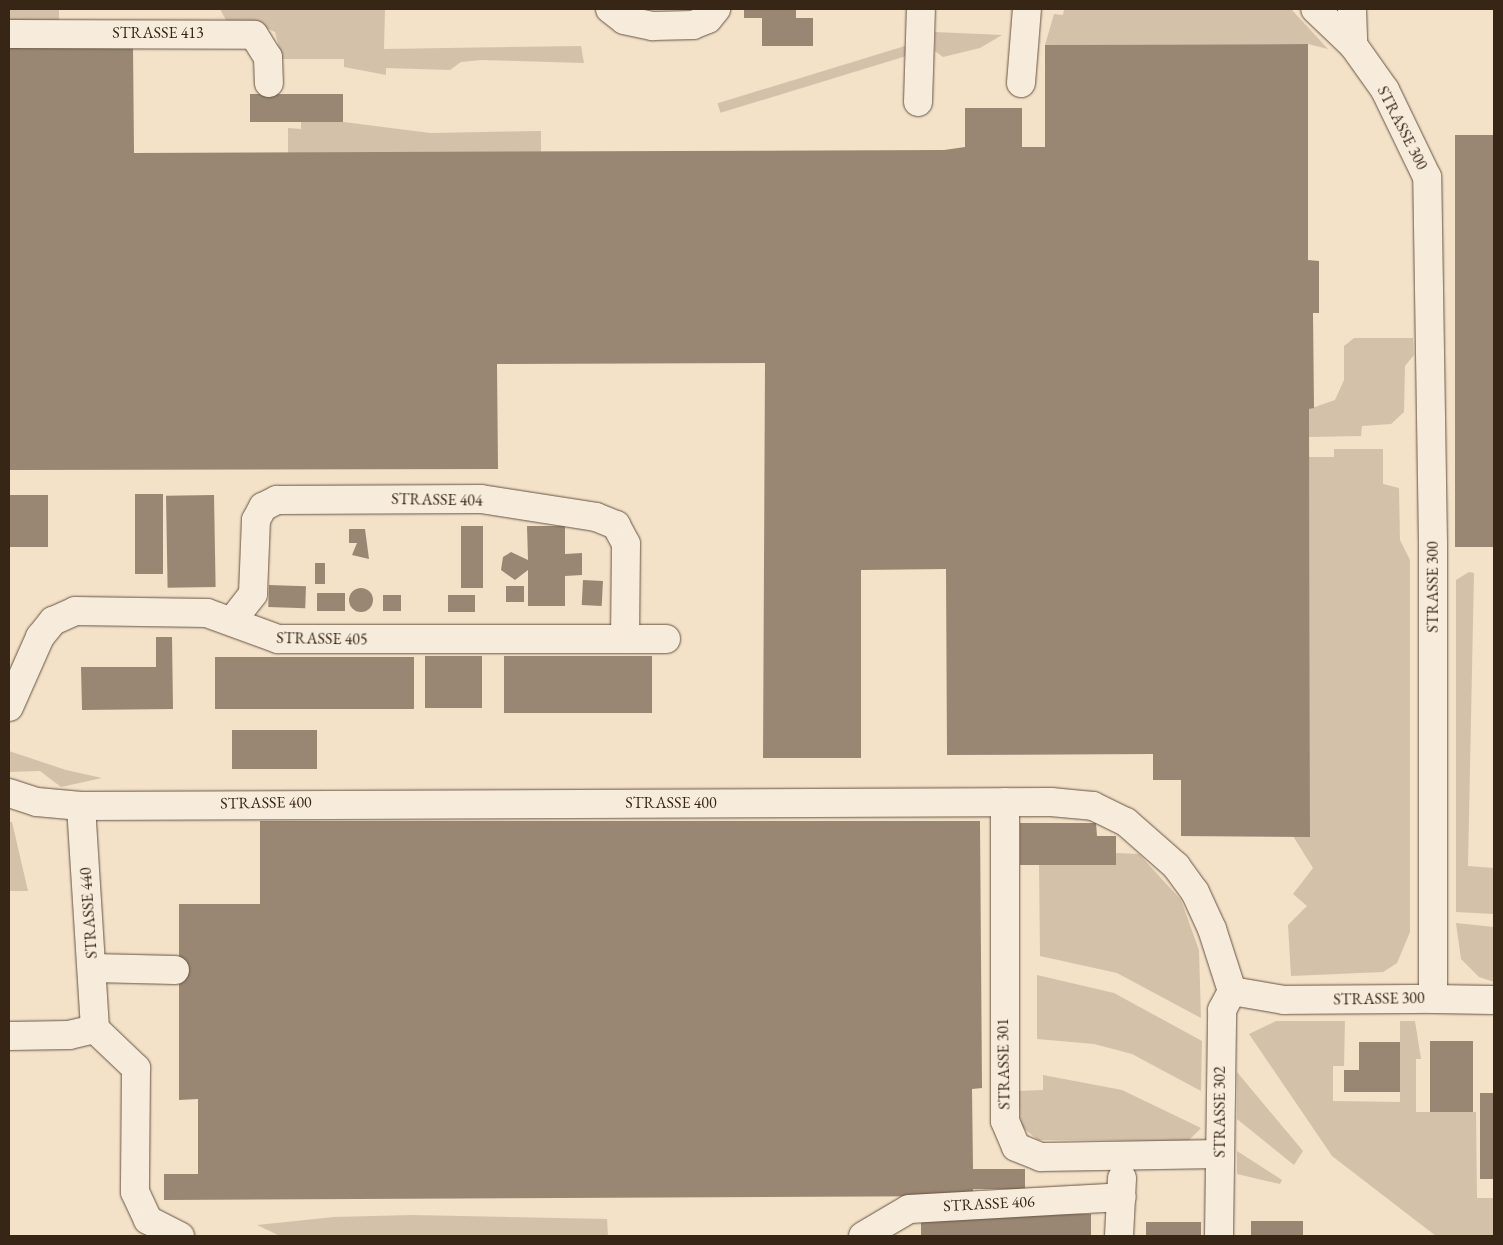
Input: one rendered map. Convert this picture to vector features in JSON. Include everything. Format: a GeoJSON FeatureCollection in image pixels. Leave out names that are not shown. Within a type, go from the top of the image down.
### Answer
{"type":"FeatureCollection","features":[{"type":"Feature","properties":{"kind":"street"},"geometry":{"type":"LineString","coordinates":[[610,9],[624,20],[653,26],[693,25],[708,19],[716,9]]}},
{"type":"Feature","properties":{"kind":"street"},"geometry":{"type":"LineString","coordinates":[[918,102],[921,9]]}},
{"type":"Feature","properties":{"kind":"street"},"geometry":{"type":"LineString","coordinates":[[1021,83],[1027,9]]}},
{"type":"Feature","properties":{"kind":"street","name":"STRASSE 300"},"geometry":{"type":"LineString","coordinates":[[1232,990],[1284,1000],[1433,999],[1433,544],[1427,177],[1389,98],[1353,45],[1315,9]]}},
{"type":"Feature","properties":{"kind":"street"},"geometry":{"type":"LineString","coordinates":[[1352,9],[1353,45]]}},
{"type":"Feature","properties":{"kind":"street","name":"STRASSE 413"},"geometry":{"type":"LineString","coordinates":[[9,34],[254,35],[268,57],[269,83]]}},
{"type":"Feature","properties":{"kind":"street","name":"STRASSE 404"},"geometry":{"type":"LineString","coordinates":[[232,620],[253,594],[256,520],[270,503],[481,499],[596,517],[616,525],[626,544],[625,639]]}},
{"type":"Feature","properties":{"kind":"street","name":"STRASSE 405"},"geometry":{"type":"LineString","coordinates":[[9,708],[40,637],[54,621],[75,611],[207,613],[232,620],[255,634],[285,640],[666,639]]}},
{"type":"Feature","properties":{"kind":"street","name":"STRASSE 400"},"geometry":{"type":"LineString","coordinates":[[9,792],[37,802],[80,806],[1005,802],[1093,806],[1126,822],[1152,842],[1195,892],[1232,990]]}},
{"type":"Feature","properties":{"kind":"street","name":"STRASSE 301"},"geometry":{"type":"LineString","coordinates":[[1005,802],[1005,1121],[1016,1147],[1041,1157],[1220,1154]]}},
{"type":"Feature","properties":{"kind":"street","name":"STRASSE 440"},"geometry":{"type":"LineString","coordinates":[[80,806],[93,968],[175,970]]}},
{"type":"Feature","properties":{"kind":"street"},"geometry":{"type":"LineString","coordinates":[[93,968],[95,1029],[136,1068],[135,1192],[148,1220],[180,1236]]}},
{"type":"Feature","properties":{"kind":"street","name":"STRASSE 302"},"geometry":{"type":"LineString","coordinates":[[1219,1236],[1222,1010],[1232,990]]}},
{"type":"Feature","properties":{"kind":"street"},"geometry":{"type":"LineString","coordinates":[[1433,999],[1494,1000]]}},
{"type":"Feature","properties":{"kind":"street"},"geometry":{"type":"LineString","coordinates":[[9,1036],[69,1035],[95,1029]]}},
{"type":"Feature","properties":{"kind":"street"},"geometry":{"type":"LineString","coordinates":[[1119,1236],[1122,1157]]}},
{"type":"Feature","properties":{"kind":"street","name":"STRASSE 406"},"geometry":{"type":"LineString","coordinates":[[863,1236],[909,1209],[1122,1196]]}},
{"type":"Feature","properties":{"kind":"shaded area"},"geometry":{"type":"Polygon","coordinates":[[[9,9],[59,9],[59,21],[9,21],[9,9]]]}},
{"type":"Feature","properties":{"kind":"shaded area"},"geometry":{"type":"Polygon","coordinates":[[[220,9],[385,9],[384,49],[581,46],[584,63],[481,60],[461,62],[450,70],[386,68],[386,75],[344,67],[344,59],[282,59],[275,32],[260,25],[228,24],[220,9]]]}},
{"type":"Feature","properties":{"kind":"shaded area"},"geometry":{"type":"Polygon","coordinates":[[[1064,9],[1291,9],[1328,49],[1308,44],[1045,45],[1054,14],[1063,15],[1064,9]]]}},
{"type":"Feature","properties":{"kind":"shaded area"},"geometry":{"type":"Polygon","coordinates":[[[935,32],[1002,35],[980,48],[943,57],[935,51],[935,32]]]}},
{"type":"Feature","properties":{"kind":"shaded area"},"geometry":{"type":"Polygon","coordinates":[[[905,46],[908,56],[720,113],[718,103],[905,46]]]}},
{"type":"Feature","properties":{"kind":"shaded area"},"geometry":{"type":"Polygon","coordinates":[[[301,122],[344,122],[430,133],[541,131],[541,152],[288,153],[288,128],[301,129],[301,122]]]}},
{"type":"Feature","properties":{"kind":"shaded area"},"geometry":{"type":"Polygon","coordinates":[[[1354,338],[1413,338],[1414,355],[1405,366],[1404,412],[1391,424],[1362,426],[1361,436],[1309,437],[1309,409],[1335,400],[1344,380],[1344,346],[1354,338]]]}},
{"type":"Feature","properties":{"kind":"shaded area"},"geometry":{"type":"Polygon","coordinates":[[[1334,449],[1383,449],[1383,484],[1399,488],[1400,540],[1410,560],[1410,932],[1397,963],[1383,972],[1291,976],[1288,925],[1307,906],[1293,894],[1313,868],[1293,836],[1310,836],[1309,457],[1334,457],[1334,449]]]}},
{"type":"Feature","properties":{"kind":"shaded area"},"geometry":{"type":"Polygon","coordinates":[[[1469,572],[1474,573],[1468,866],[1494,868],[1494,914],[1456,912],[1456,580],[1469,572]]]}},
{"type":"Feature","properties":{"kind":"shaded area"},"geometry":{"type":"Polygon","coordinates":[[[9,751],[66,770],[102,778],[61,787],[40,771],[9,772],[9,751]]]}},
{"type":"Feature","properties":{"kind":"shaded area"},"geometry":{"type":"Polygon","coordinates":[[[9,822],[12,822],[28,891],[9,891],[9,822]]]}},
{"type":"Feature","properties":{"kind":"shaded area"},"geometry":{"type":"Polygon","coordinates":[[[1116,853],[1139,854],[1181,900],[1199,950],[1201,1018],[1117,973],[1040,956],[1039,865],[1116,865],[1116,853]]]}},
{"type":"Feature","properties":{"kind":"shaded area"},"geometry":{"type":"Polygon","coordinates":[[[1456,923],[1494,927],[1494,982],[1479,977],[1461,959],[1456,923]]]}},
{"type":"Feature","properties":{"kind":"shaded area"},"geometry":{"type":"Polygon","coordinates":[[[1037,975],[1114,993],[1202,1041],[1201,1091],[1132,1054],[1094,1044],[1037,1039],[1037,975]]]}},
{"type":"Feature","properties":{"kind":"shaded area"},"geometry":{"type":"Polygon","coordinates":[[[1276,1021],[1345,1021],[1344,1066],[1333,1066],[1333,1101],[1400,1102],[1400,1021],[1415,1021],[1421,1059],[1416,1059],[1416,1112],[1476,1112],[1477,1198],[1494,1198],[1494,1236],[1436,1236],[1332,1156],[1249,1034],[1276,1021]]]}},
{"type":"Feature","properties":{"kind":"shaded area"},"geometry":{"type":"Polygon","coordinates":[[[1237,1072],[1303,1151],[1294,1165],[1237,1119],[1237,1072]]]}},
{"type":"Feature","properties":{"kind":"shaded area"},"geometry":{"type":"Polygon","coordinates":[[[1043,1075],[1122,1090],[1201,1128],[1188,1141],[1038,1140],[1021,1126],[1018,1091],[1043,1090],[1043,1075]]]}},
{"type":"Feature","properties":{"kind":"shaded area"},"geometry":{"type":"Polygon","coordinates":[[[1237,1151],[1282,1180],[1280,1184],[1237,1174],[1237,1151]]]}},
{"type":"Feature","properties":{"kind":"shaded area"},"geometry":{"type":"Polygon","coordinates":[[[412,1215],[607,1219],[608,1236],[280,1236],[257,1225],[334,1217],[412,1215]]]}},
{"type":"Feature","properties":{"kind":"building"},"geometry":{"type":"Polygon","coordinates":[[[744,9],[796,9],[796,18],[813,18],[813,46],[762,46],[762,18],[744,18],[744,9]]]}},
{"type":"Feature","properties":{"kind":"building"},"geometry":{"type":"Polygon","coordinates":[[[1308,44],[1308,260],[1319,261],[1319,313],[1313,313],[1314,408],[1309,409],[1310,837],[1181,836],[1181,780],[1153,780],[1153,754],[947,755],[946,569],[861,570],[861,758],[763,758],[765,363],[497,364],[498,469],[9,470],[9,47],[133,46],[134,153],[944,150],[965,147],[965,108],[1022,108],[1022,147],[1045,147],[1045,45],[1308,44]]]}},
{"type":"Feature","properties":{"kind":"building"},"geometry":{"type":"Polygon","coordinates":[[[250,94],[343,94],[343,122],[250,122],[250,94]]]}},
{"type":"Feature","properties":{"kind":"building"},"geometry":{"type":"Polygon","coordinates":[[[1455,135],[1494,135],[1494,547],[1455,547],[1455,135]]]}},
{"type":"Feature","properties":{"kind":"building"},"geometry":{"type":"Polygon","coordinates":[[[135,494],[163,494],[163,574],[135,574],[135,494]]]}},
{"type":"Feature","properties":{"kind":"building"},"geometry":{"type":"Polygon","coordinates":[[[9,495],[48,495],[48,547],[9,547],[9,495]]]}},
{"type":"Feature","properties":{"kind":"building"},"geometry":{"type":"Polygon","coordinates":[[[214,495],[216,587],[168,588],[166,496],[214,495]]]}},
{"type":"Feature","properties":{"kind":"building"},"geometry":{"type":"Polygon","coordinates":[[[461,526],[483,526],[483,588],[461,588],[461,526]]]}},
{"type":"Feature","properties":{"kind":"building"},"geometry":{"type":"Polygon","coordinates":[[[527,526],[565,526],[565,554],[582,553],[582,575],[565,576],[565,606],[528,606],[528,570],[515,580],[501,570],[503,557],[511,552],[528,560],[527,526]]]}},
{"type":"Feature","properties":{"kind":"building"},"geometry":{"type":"Polygon","coordinates":[[[349,529],[365,529],[369,559],[352,555],[357,543],[349,543],[349,529]]]}},
{"type":"Feature","properties":{"kind":"building"},"geometry":{"type":"Polygon","coordinates":[[[315,563],[325,563],[325,584],[315,584],[315,563]]]}},
{"type":"Feature","properties":{"kind":"building"},"geometry":{"type":"Polygon","coordinates":[[[583,580],[603,581],[602,606],[582,605],[583,580]]]}},
{"type":"Feature","properties":{"kind":"building"},"geometry":{"type":"Polygon","coordinates":[[[269,585],[306,586],[305,608],[268,607],[269,585]]]}},
{"type":"Feature","properties":{"kind":"building"},"geometry":{"type":"Polygon","coordinates":[[[506,586],[524,586],[524,602],[506,602],[506,586]]]}},
{"type":"Feature","properties":{"kind":"building"},"geometry":{"type":"Polygon","coordinates":[[[361,588],[366,589],[372,595],[372,605],[366,611],[361,612],[356,611],[350,605],[349,600],[350,595],[356,589],[361,588]]]}},
{"type":"Feature","properties":{"kind":"building"},"geometry":{"type":"Polygon","coordinates":[[[317,593],[345,593],[345,611],[317,611],[317,593]]]}},
{"type":"Feature","properties":{"kind":"building"},"geometry":{"type":"Polygon","coordinates":[[[383,595],[401,595],[401,611],[383,611],[383,595]]]}},
{"type":"Feature","properties":{"kind":"building"},"geometry":{"type":"Polygon","coordinates":[[[448,595],[475,595],[475,612],[448,612],[448,595]]]}},
{"type":"Feature","properties":{"kind":"building"},"geometry":{"type":"Polygon","coordinates":[[[156,637],[172,637],[173,709],[82,710],[81,667],[156,667],[156,637]]]}},
{"type":"Feature","properties":{"kind":"building"},"geometry":{"type":"Polygon","coordinates":[[[425,656],[482,656],[482,708],[425,708],[425,656]]]}},
{"type":"Feature","properties":{"kind":"building"},"geometry":{"type":"Polygon","coordinates":[[[504,656],[652,656],[652,713],[504,713],[504,656]]]}},
{"type":"Feature","properties":{"kind":"building"},"geometry":{"type":"Polygon","coordinates":[[[215,657],[414,657],[414,709],[215,709],[215,657]]]}},
{"type":"Feature","properties":{"kind":"building"},"geometry":{"type":"Polygon","coordinates":[[[232,730],[317,730],[317,769],[232,769],[232,730]]]}},
{"type":"Feature","properties":{"kind":"building"},"geometry":{"type":"Polygon","coordinates":[[[260,821],[980,821],[982,1088],[972,1089],[973,1169],[1025,1169],[1025,1189],[973,1189],[973,1196],[164,1200],[164,1174],[198,1174],[198,1099],[179,1100],[179,904],[260,904],[260,821]]]}},
{"type":"Feature","properties":{"kind":"building"},"geometry":{"type":"Polygon","coordinates":[[[1020,823],[1096,823],[1097,836],[1116,836],[1116,865],[1020,865],[1020,823]]]}},
{"type":"Feature","properties":{"kind":"building"},"geometry":{"type":"Polygon","coordinates":[[[1430,1041],[1473,1041],[1473,1112],[1430,1112],[1430,1041]]]}},
{"type":"Feature","properties":{"kind":"building"},"geometry":{"type":"Polygon","coordinates":[[[1359,1042],[1400,1042],[1400,1092],[1344,1092],[1344,1070],[1359,1070],[1359,1042]]]}},
{"type":"Feature","properties":{"kind":"building"},"geometry":{"type":"Polygon","coordinates":[[[1480,1093],[1494,1093],[1494,1179],[1480,1179],[1480,1093]]]}},
{"type":"Feature","properties":{"kind":"building"},"geometry":{"type":"Polygon","coordinates":[[[921,1214],[1091,1214],[1091,1236],[921,1236],[921,1214]]]}},
{"type":"Feature","properties":{"kind":"building"},"geometry":{"type":"Polygon","coordinates":[[[1251,1221],[1303,1221],[1303,1236],[1251,1236],[1251,1221]]]}},
{"type":"Feature","properties":{"kind":"building"},"geometry":{"type":"Polygon","coordinates":[[[1146,1222],[1201,1222],[1201,1236],[1146,1236],[1146,1222]]]}}]}
